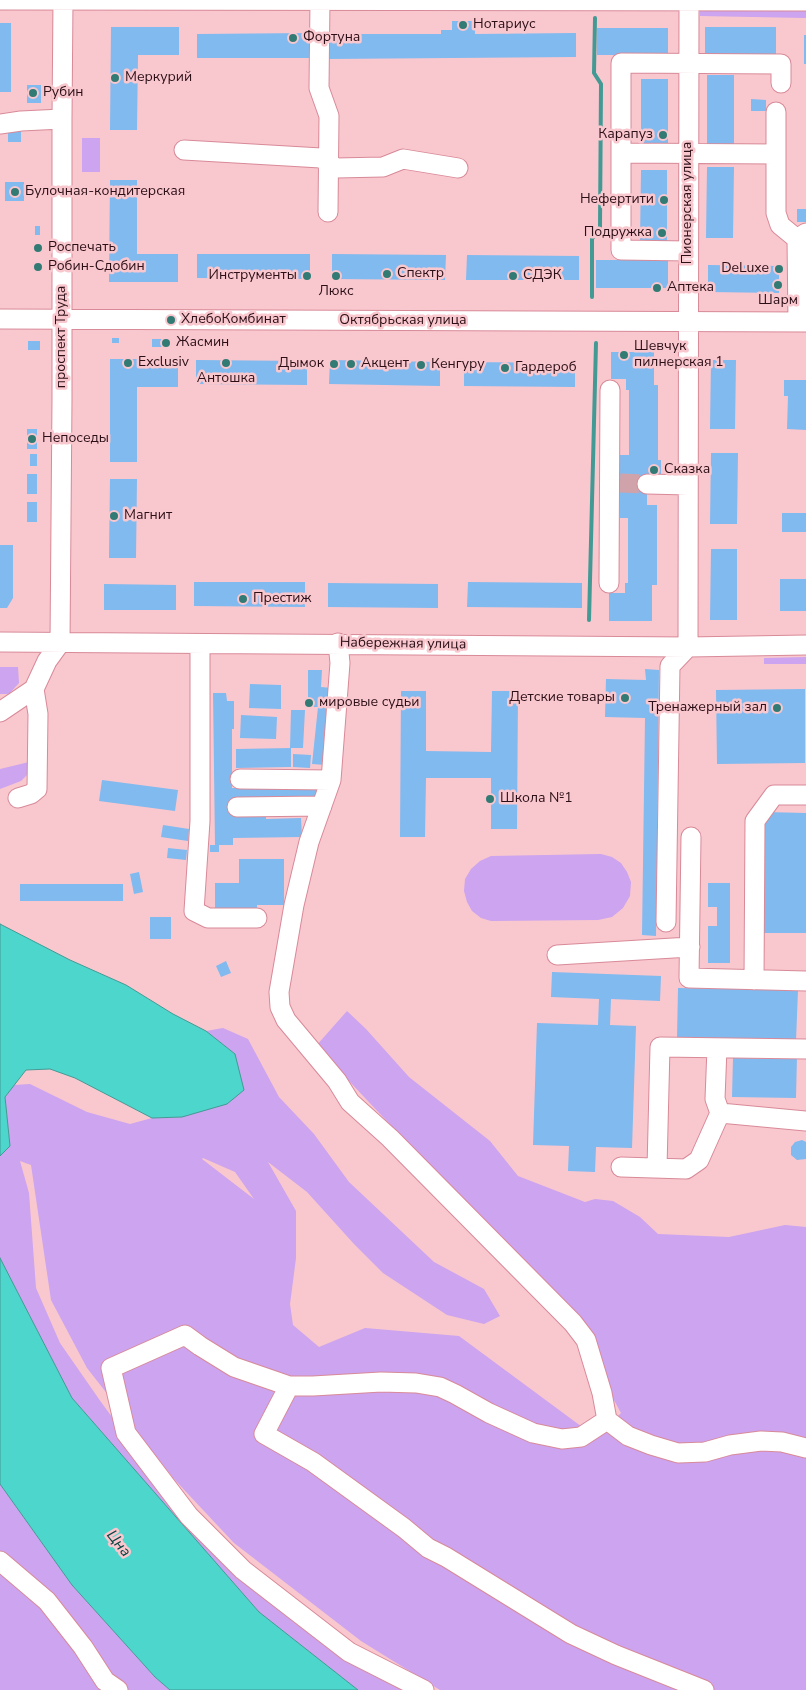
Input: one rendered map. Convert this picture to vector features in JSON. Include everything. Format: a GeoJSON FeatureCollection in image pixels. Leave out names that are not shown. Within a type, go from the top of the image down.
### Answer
{"type":"FeatureCollection","features":[{"type":"Feature","properties":{"kind":"street"},"geometry":{"type":"LineString","coordinates":[[0,0],[806,1]]}},
{"type":"Feature","properties":{"kind":"street","name":"проспект Труда"},"geometry":{"type":"LineString","coordinates":[[60,643],[63,0]]}},
{"type":"Feature","properties":{"kind":"street"},"geometry":{"type":"LineString","coordinates":[[320,0],[319,88],[329,116],[328,212]]}},
{"type":"Feature","properties":{"kind":"street","name":"Пионерская улица"},"geometry":{"type":"LineString","coordinates":[[688,647],[689,0]]}},
{"type":"Feature","properties":{"kind":"street"},"geometry":{"type":"LineString","coordinates":[[688,250],[621,250],[621,64],[781,64],[781,83]]}},
{"type":"Feature","properties":{"kind":"street"},"geometry":{"type":"LineString","coordinates":[[776,112],[776,213],[780,225],[801,236],[802,322]]}},
{"type":"Feature","properties":{"kind":"street"},"geometry":{"type":"LineString","coordinates":[[0,124],[21,121],[62,120]]}},
{"type":"Feature","properties":{"kind":"street"},"geometry":{"type":"LineString","coordinates":[[184,150],[321,158],[336,168],[383,167],[403,159],[458,168]]}},
{"type":"Feature","properties":{"kind":"street"},"geometry":{"type":"LineString","coordinates":[[621,153],[776,154]]}},
{"type":"Feature","properties":{"kind":"street","name":"Октябрьская улица"},"geometry":{"type":"LineString","coordinates":[[0,319],[802,322]]}},
{"type":"Feature","properties":{"kind":"street"},"geometry":{"type":"LineString","coordinates":[[609,583],[614,483],[610,390]]}},
{"type":"Feature","properties":{"kind":"street"},"geometry":{"type":"LineString","coordinates":[[647,484],[688,485]]}},
{"type":"Feature","properties":{"kind":"street","name":"Набережная улица"},"geometry":{"type":"LineString","coordinates":[[0,642],[688,647],[806,645]]}},
{"type":"Feature","properties":{"kind":"street"},"geometry":{"type":"LineString","coordinates":[[0,712],[34,689],[47,660],[60,643]]}},
{"type":"Feature","properties":{"kind":"street"},"geometry":{"type":"LineString","coordinates":[[200,644],[200,821],[194,911],[208,918],[257,918]]}},
{"type":"Feature","properties":{"kind":"street"},"geometry":{"type":"LineString","coordinates":[[338,644],[340,663],[331,780],[309,842],[294,905],[279,992],[280,1008],[286,1020],[337,1081],[350,1102],[390,1138],[573,1323],[586,1340],[602,1393],[607,1420],[628,1436],[678,1453],[705,1452],[730,1445],[761,1441],[782,1442],[806,1448]]}},
{"type":"Feature","properties":{"kind":"street"},"geometry":{"type":"LineString","coordinates":[[666,922],[670,666],[688,647]]}},
{"type":"Feature","properties":{"kind":"street"},"geometry":{"type":"LineString","coordinates":[[18,798],[31,794],[37,789],[38,714],[34,689]]}},
{"type":"Feature","properties":{"kind":"street"},"geometry":{"type":"LineString","coordinates":[[240,779],[331,780]]}},
{"type":"Feature","properties":{"kind":"street"},"geometry":{"type":"LineString","coordinates":[[754,980],[755,821],[774,795],[806,795]]}},
{"type":"Feature","properties":{"kind":"street"},"geometry":{"type":"LineString","coordinates":[[237,807],[322,806]]}},
{"type":"Feature","properties":{"kind":"street"},"geometry":{"type":"LineString","coordinates":[[691,837],[689,978],[806,981]]}},
{"type":"Feature","properties":{"kind":"street"},"geometry":{"type":"LineString","coordinates":[[557,954],[690,947]]}},
{"type":"Feature","properties":{"kind":"street"},"geometry":{"type":"LineString","coordinates":[[658,1168],[660,1047],[806,1050]]}},
{"type":"Feature","properties":{"kind":"street"},"geometry":{"type":"LineString","coordinates":[[621,1167],[686,1169],[699,1160],[720,1113],[715,1099],[717,1048]]}},
{"type":"Feature","properties":{"kind":"street"},"geometry":{"type":"LineString","coordinates":[[720,1113],[806,1121]]}},
{"type":"Feature","properties":{"kind":"street"},"geometry":{"type":"LineString","coordinates":[[424,1690],[349,1652],[243,1570],[189,1516],[126,1433],[112,1368],[185,1335],[234,1367],[289,1386],[381,1382],[416,1383],[440,1387],[532,1433],[562,1439],[581,1437],[607,1420]]}},
{"type":"Feature","properties":{"kind":"street"},"geometry":{"type":"LineString","coordinates":[[289,1386],[264,1434],[313,1462],[404,1528],[428,1548],[571,1634],[616,1655],[704,1690]]}},
{"type":"Feature","properties":{"kind":"street"},"geometry":{"type":"LineString","coordinates":[[0,1561],[47,1601],[83,1647],[105,1680],[118,1690]]}},
{"type":"Feature","properties":{"kind":"shaded area"},"geometry":{"type":"Polygon","coordinates":[[[700,0],[806,0],[806,18],[700,16],[700,0]]]}},
{"type":"Feature","properties":{"kind":"shaded area"},"geometry":{"type":"Polygon","coordinates":[[[82,138],[100,138],[100,172],[82,172],[82,138]]]}},
{"type":"Feature","properties":{"kind":"shaded area"},"geometry":{"type":"Polygon","coordinates":[[[806,657],[806,664],[764,664],[764,658],[806,657]]]}},
{"type":"Feature","properties":{"kind":"shaded area"},"geometry":{"type":"Polygon","coordinates":[[[0,667],[18,667],[19,683],[9,694],[0,694],[0,667]]]}},
{"type":"Feature","properties":{"kind":"shaded area"},"geometry":{"type":"Polygon","coordinates":[[[29,762],[31,771],[21,781],[0,789],[0,769],[29,762]]]}},
{"type":"Feature","properties":{"kind":"shaded area"},"geometry":{"type":"Polygon","coordinates":[[[601,854],[612,857],[621,863],[631,882],[630,896],[623,908],[612,917],[598,920],[491,921],[481,918],[472,911],[467,902],[464,891],[465,879],[471,869],[480,861],[491,856],[601,854]]]}},
{"type":"Feature","properties":{"kind":"shaded area"},"geometry":{"type":"Polygon","coordinates":[[[347,1011],[366,1029],[409,1077],[490,1141],[518,1176],[585,1202],[595,1199],[613,1201],[640,1217],[658,1234],[729,1237],[785,1225],[806,1227],[806,1690],[440,1690],[361,1641],[234,1543],[174,1479],[87,1368],[51,1300],[31,1165],[20,1161],[29,1193],[36,1288],[60,1343],[101,1402],[156,1477],[247,1568],[406,1690],[358,1690],[259,1612],[72,1398],[0,1258],[0,1156],[10,1146],[5,1097],[14,1085],[30,1084],[87,1112],[130,1124],[152,1118],[182,1117],[235,1054],[206,1031],[223,1028],[248,1039],[279,1097],[314,1134],[349,1182],[434,1262],[484,1289],[500,1316],[484,1324],[447,1315],[383,1273],[307,1192],[268,1162],[296,1211],[296,1258],[290,1304],[293,1325],[319,1347],[365,1328],[459,1336],[597,1438],[621,1413],[603,1380],[593,1333],[449,1187],[316,1046],[347,1011]],[[203,1158],[202,1159],[254,1199],[235,1172],[203,1158]]]}},
{"type":"Feature","properties":{"kind":"shaded area"},"geometry":{"type":"Polygon","coordinates":[[[0,1484],[72,1585],[155,1677],[170,1690],[0,1690],[0,1484]]]}},
{"type":"Feature","properties":{"kind":"water"},"geometry":{"type":"Polygon","coordinates":[[[0,924],[70,960],[126,985],[173,1014],[206,1031],[235,1054],[244,1090],[227,1104],[182,1117],[152,1118],[75,1078],[50,1069],[26,1070],[5,1097],[10,1146],[0,1156],[0,924]]]}},
{"type":"Feature","properties":{"kind":"water","name":"Цна"},"geometry":{"type":"Polygon","coordinates":[[[0,1258],[72,1398],[259,1612],[358,1690],[170,1690],[155,1677],[72,1585],[0,1484],[0,1258]]]}},
{"type":"Feature","properties":{"kind":"building"},"geometry":{"type":"Polygon","coordinates":[[[452,21],[475,21],[475,34],[576,33],[576,57],[328,59],[328,34],[441,34],[441,30],[452,30],[452,21]]]}},
{"type":"Feature","properties":{"kind":"building"},"geometry":{"type":"Polygon","coordinates":[[[0,23],[11,23],[11,92],[0,92],[0,23]]]}},
{"type":"Feature","properties":{"kind":"building"},"geometry":{"type":"Polygon","coordinates":[[[111,27],[179,27],[179,55],[138,55],[137,130],[110,130],[111,27]]]}},
{"type":"Feature","properties":{"kind":"building"},"geometry":{"type":"Polygon","coordinates":[[[705,27],[776,27],[776,54],[705,54],[705,27]]]}},
{"type":"Feature","properties":{"kind":"building"},"geometry":{"type":"Polygon","coordinates":[[[597,28],[668,28],[668,55],[597,55],[597,28]]]}},
{"type":"Feature","properties":{"kind":"building"},"geometry":{"type":"Polygon","coordinates":[[[310,33],[310,58],[197,58],[197,34],[310,33]]]}},
{"type":"Feature","properties":{"kind":"building"},"geometry":{"type":"Polygon","coordinates":[[[804,35],[806,35],[806,64],[804,64],[804,35]]]}},
{"type":"Feature","properties":{"kind":"building"},"geometry":{"type":"Polygon","coordinates":[[[707,75],[734,75],[734,146],[707,146],[707,75]]]}},
{"type":"Feature","properties":{"kind":"building"},"geometry":{"type":"Polygon","coordinates":[[[641,79],[668,79],[668,150],[641,150],[641,79]]]}},
{"type":"Feature","properties":{"kind":"building"},"geometry":{"type":"Polygon","coordinates":[[[27,85],[41,85],[41,103],[27,103],[27,85]]]}},
{"type":"Feature","properties":{"kind":"building"},"geometry":{"type":"Polygon","coordinates":[[[751,99],[766,100],[766,111],[751,111],[751,99]]]}},
{"type":"Feature","properties":{"kind":"building"},"geometry":{"type":"Polygon","coordinates":[[[8,130],[21,130],[21,142],[8,142],[8,130]]]}},
{"type":"Feature","properties":{"kind":"building"},"geometry":{"type":"Polygon","coordinates":[[[707,167],[734,167],[733,238],[706,238],[707,167]]]}},
{"type":"Feature","properties":{"kind":"building"},"geometry":{"type":"Polygon","coordinates":[[[641,170],[667,170],[667,241],[640,241],[641,170]]]}},
{"type":"Feature","properties":{"kind":"building"},"geometry":{"type":"Polygon","coordinates":[[[110,180],[137,180],[137,254],[178,254],[178,282],[109,282],[110,180]]]}},
{"type":"Feature","properties":{"kind":"building","name":"Булочная-кондитерская"},"geometry":{"type":"Polygon","coordinates":[[[5,182],[24,182],[24,201],[5,201],[5,182]]]}},
{"type":"Feature","properties":{"kind":"building"},"geometry":{"type":"Polygon","coordinates":[[[797,209],[806,209],[806,222],[797,222],[797,209]]]}},
{"type":"Feature","properties":{"kind":"building"},"geometry":{"type":"Polygon","coordinates":[[[35,226],[40,226],[40,235],[35,235],[35,226]]]}},
{"type":"Feature","properties":{"kind":"building","name":"Роспечать"},"geometry":{"type":"Polygon","coordinates":[[[35,243],[40,243],[40,253],[35,253],[35,243]]]}},
{"type":"Feature","properties":{"kind":"building"},"geometry":{"type":"Polygon","coordinates":[[[197,254],[310,254],[310,279],[197,278],[197,254]]]}},
{"type":"Feature","properties":{"kind":"building"},"geometry":{"type":"Polygon","coordinates":[[[332,254],[446,255],[445,280],[332,279],[332,254]]]}},
{"type":"Feature","properties":{"kind":"building"},"geometry":{"type":"Polygon","coordinates":[[[467,255],[579,256],[579,280],[466,280],[467,255]]]}},
{"type":"Feature","properties":{"kind":"building"},"geometry":{"type":"Polygon","coordinates":[[[596,260],[668,260],[668,288],[596,288],[596,260]]]}},
{"type":"Feature","properties":{"kind":"building"},"geometry":{"type":"Polygon","coordinates":[[[35,263],[40,263],[40,272],[35,272],[35,263]]]}},
{"type":"Feature","properties":{"kind":"building"},"geometry":{"type":"Polygon","coordinates":[[[708,265],[779,266],[779,293],[708,292],[708,265]]]}},
{"type":"Feature","properties":{"kind":"building"},"geometry":{"type":"Polygon","coordinates":[[[112,338],[119,338],[119,343],[112,343],[112,338]]]}},
{"type":"Feature","properties":{"kind":"building"},"geometry":{"type":"Polygon","coordinates":[[[152,339],[170,339],[170,347],[152,347],[152,339]]]}},
{"type":"Feature","properties":{"kind":"building"},"geometry":{"type":"Polygon","coordinates":[[[28,341],[40,341],[40,350],[28,350],[28,341]]]}},
{"type":"Feature","properties":{"kind":"building"},"geometry":{"type":"Polygon","coordinates":[[[611,352],[654,352],[654,385],[658,385],[658,460],[661,460],[661,480],[647,480],[647,505],[657,505],[657,585],[652,585],[652,621],[609,621],[609,593],[625,593],[625,583],[628,583],[628,518],[620,518],[620,455],[629,455],[629,390],[626,390],[626,379],[611,379],[611,352]]]}},
{"type":"Feature","properties":{"kind":"building"},"geometry":{"type":"Polygon","coordinates":[[[110,359],[178,359],[178,387],[137,387],[137,462],[110,462],[110,359]]]}},
{"type":"Feature","properties":{"kind":"building"},"geometry":{"type":"Polygon","coordinates":[[[196,360],[307,361],[307,385],[196,384],[196,360]]]}},
{"type":"Feature","properties":{"kind":"building"},"geometry":{"type":"Polygon","coordinates":[[[330,360],[440,362],[440,386],[329,384],[330,360]]]}},
{"type":"Feature","properties":{"kind":"building"},"geometry":{"type":"Polygon","coordinates":[[[711,360],[736,360],[735,429],[710,429],[711,360]]]}},
{"type":"Feature","properties":{"kind":"building"},"geometry":{"type":"Polygon","coordinates":[[[464,362],[575,363],[575,387],[464,386],[464,362]]]}},
{"type":"Feature","properties":{"kind":"building"},"geometry":{"type":"Polygon","coordinates":[[[784,380],[806,380],[806,430],[787,429],[788,396],[784,396],[784,380]]]}},
{"type":"Feature","properties":{"kind":"building","name":"Непоседы"},"geometry":{"type":"Polygon","coordinates":[[[27,429],[37,429],[37,449],[27,449],[27,429]]]}},
{"type":"Feature","properties":{"kind":"building"},"geometry":{"type":"Polygon","coordinates":[[[711,453],[738,453],[737,524],[710,524],[711,453]]]}},
{"type":"Feature","properties":{"kind":"building"},"geometry":{"type":"Polygon","coordinates":[[[30,454],[37,454],[37,466],[30,466],[30,454]]]}},
{"type":"Feature","properties":{"kind":"building"},"geometry":{"type":"Polygon","coordinates":[[[27,474],[37,474],[37,494],[27,494],[27,474]]]}},
{"type":"Feature","properties":{"kind":"building"},"geometry":{"type":"Polygon","coordinates":[[[110,479],[137,479],[136,558],[109,558],[110,479]]]}},
{"type":"Feature","properties":{"kind":"building"},"geometry":{"type":"Polygon","coordinates":[[[27,502],[37,502],[37,522],[27,522],[27,502]]]}},
{"type":"Feature","properties":{"kind":"building"},"geometry":{"type":"Polygon","coordinates":[[[782,513],[806,513],[806,532],[782,532],[782,513]]]}},
{"type":"Feature","properties":{"kind":"building"},"geometry":{"type":"Polygon","coordinates":[[[0,545],[13,545],[13,598],[7,608],[0,608],[0,545]]]}},
{"type":"Feature","properties":{"kind":"building"},"geometry":{"type":"Polygon","coordinates":[[[711,549],[737,549],[737,620],[710,620],[711,549]]]}},
{"type":"Feature","properties":{"kind":"building"},"geometry":{"type":"Polygon","coordinates":[[[780,579],[806,579],[806,611],[780,611],[780,579]]]}},
{"type":"Feature","properties":{"kind":"building"},"geometry":{"type":"Polygon","coordinates":[[[194,582],[305,582],[305,607],[194,606],[194,582]]]}},
{"type":"Feature","properties":{"kind":"building"},"geometry":{"type":"Polygon","coordinates":[[[468,582],[582,583],[582,608],[467,607],[468,582]]]}},
{"type":"Feature","properties":{"kind":"building"},"geometry":{"type":"Polygon","coordinates":[[[328,583],[438,584],[438,608],[328,607],[328,583]]]}},
{"type":"Feature","properties":{"kind":"building"},"geometry":{"type":"Polygon","coordinates":[[[104,584],[176,585],[176,610],[104,610],[104,584]]]}},
{"type":"Feature","properties":{"kind":"building"},"geometry":{"type":"Polygon","coordinates":[[[645,669],[659,670],[656,936],[642,935],[645,718],[605,717],[606,679],[646,680],[645,669]]]}},
{"type":"Feature","properties":{"kind":"building"},"geometry":{"type":"Polygon","coordinates":[[[308,670],[322,670],[321,687],[332,688],[326,765],[312,764],[318,707],[308,707],[308,670]]]}},
{"type":"Feature","properties":{"kind":"building"},"geometry":{"type":"Polygon","coordinates":[[[250,684],[281,685],[281,709],[249,708],[250,684]]]}},
{"type":"Feature","properties":{"kind":"building"},"geometry":{"type":"Polygon","coordinates":[[[805,689],[805,763],[717,764],[716,690],[805,689]]]}},
{"type":"Feature","properties":{"kind":"building"},"geometry":{"type":"Polygon","coordinates":[[[401,691],[426,691],[426,751],[491,752],[492,691],[518,691],[517,829],[491,829],[491,778],[426,778],[425,837],[400,837],[401,691]]]}},
{"type":"Feature","properties":{"kind":"building"},"geometry":{"type":"Polygon","coordinates":[[[213,693],[226,693],[227,701],[234,701],[232,788],[318,787],[318,801],[233,802],[233,816],[266,815],[266,819],[301,818],[302,837],[233,838],[233,845],[219,845],[219,852],[210,852],[210,845],[215,845],[213,693]]]}},
{"type":"Feature","properties":{"kind":"building"},"geometry":{"type":"Polygon","coordinates":[[[291,710],[305,710],[303,748],[290,748],[291,710]]]}},
{"type":"Feature","properties":{"kind":"building"},"geometry":{"type":"Polygon","coordinates":[[[241,715],[277,717],[276,739],[240,738],[241,715]]]}},
{"type":"Feature","properties":{"kind":"building"},"geometry":{"type":"Polygon","coordinates":[[[291,748],[291,767],[236,768],[236,749],[291,748]]]}},
{"type":"Feature","properties":{"kind":"building"},"geometry":{"type":"Polygon","coordinates":[[[293,754],[311,755],[310,768],[293,767],[293,754]]]}},
{"type":"Feature","properties":{"kind":"building"},"geometry":{"type":"Polygon","coordinates":[[[102,780],[178,790],[175,811],[99,801],[102,780]]]}},
{"type":"Feature","properties":{"kind":"building"},"geometry":{"type":"Polygon","coordinates":[[[765,812],[806,813],[806,933],[764,933],[765,812]]]}},
{"type":"Feature","properties":{"kind":"building"},"geometry":{"type":"Polygon","coordinates":[[[163,825],[189,829],[188,841],[161,837],[163,825]]]}},
{"type":"Feature","properties":{"kind":"building"},"geometry":{"type":"Polygon","coordinates":[[[168,848],[187,850],[186,860],[167,858],[168,848]]]}},
{"type":"Feature","properties":{"kind":"building"},"geometry":{"type":"Polygon","coordinates":[[[239,859],[284,859],[284,905],[257,905],[257,915],[215,915],[215,883],[239,883],[239,859]]]}},
{"type":"Feature","properties":{"kind":"building"},"geometry":{"type":"Polygon","coordinates":[[[139,872],[143,892],[134,894],[130,874],[139,872]]]}},
{"type":"Feature","properties":{"kind":"building"},"geometry":{"type":"Polygon","coordinates":[[[708,883],[730,883],[730,963],[708,963],[708,926],[717,926],[717,907],[708,907],[708,883]]]}},
{"type":"Feature","properties":{"kind":"building"},"geometry":{"type":"Polygon","coordinates":[[[20,884],[123,884],[123,901],[20,901],[20,884]]]}},
{"type":"Feature","properties":{"kind":"building"},"geometry":{"type":"Polygon","coordinates":[[[150,917],[171,917],[171,939],[150,939],[150,917]]]}},
{"type":"Feature","properties":{"kind":"building"},"geometry":{"type":"Polygon","coordinates":[[[226,961],[231,973],[221,977],[216,966],[226,961]]]}},
{"type":"Feature","properties":{"kind":"building"},"geometry":{"type":"Polygon","coordinates":[[[552,972],[661,976],[660,1001],[611,999],[610,1025],[636,1026],[632,1148],[596,1147],[595,1172],[568,1171],[569,1146],[533,1145],[537,1023],[598,1025],[599,999],[551,997],[552,972]]]}},
{"type":"Feature","properties":{"kind":"building"},"geometry":{"type":"Polygon","coordinates":[[[678,988],[798,990],[796,1041],[677,1039],[678,988]]]}},
{"type":"Feature","properties":{"kind":"building"},"geometry":{"type":"Polygon","coordinates":[[[779,1056],[797,1056],[796,1098],[732,1097],[733,1058],[779,1059],[779,1056]]]}},
{"type":"Feature","properties":{"kind":"building"},"geometry":{"type":"Polygon","coordinates":[[[802,1140],[806,1142],[806,1159],[797,1160],[791,1155],[791,1147],[795,1142],[802,1140]]]}},
{"type":"Feature","properties":{"kind":"waterway"},"geometry":{"type":"LineString","coordinates":[[592,297],[592,239],[600,227],[601,84],[594,73],[595,18]]}},
{"type":"Feature","properties":{"kind":"waterway"},"geometry":{"type":"LineString","coordinates":[[589,620],[596,343]]}},
{"type":"Feature","properties":{"kind":"tunnel"},"geometry":{"type":"LineString","coordinates":[[620,483],[647,484]]}},
{"type":"Feature","properties":{"kind":"place","name":"Нотариус"},"geometry":{"type":"Point","coordinates":[463,25]}},
{"type":"Feature","properties":{"kind":"place","name":"Фортуна"},"geometry":{"type":"Point","coordinates":[293,38]}},
{"type":"Feature","properties":{"kind":"place","name":"Меркурий"},"geometry":{"type":"Point","coordinates":[115,78]}},
{"type":"Feature","properties":{"kind":"place","name":"Рубин"},"geometry":{"type":"Point","coordinates":[33,93]}},
{"type":"Feature","properties":{"kind":"place","name":"Карапуз"},"geometry":{"type":"Point","coordinates":[663,135]}},
{"type":"Feature","properties":{"kind":"place","name":"Булочная-кондитерская"},"geometry":{"type":"Point","coordinates":[15,192]}},
{"type":"Feature","properties":{"kind":"place","name":"Нефертити"},"geometry":{"type":"Point","coordinates":[664,200]}},
{"type":"Feature","properties":{"kind":"place","name":"Подружка"},"geometry":{"type":"Point","coordinates":[662,233]}},
{"type":"Feature","properties":{"kind":"place","name":"Роспечать"},"geometry":{"type":"Point","coordinates":[38,248]}},
{"type":"Feature","properties":{"kind":"place","name":"Робин-Сдобин"},"geometry":{"type":"Point","coordinates":[38,267]}},
{"type":"Feature","properties":{"kind":"place","name":"DeLuxe"},"geometry":{"type":"Point","coordinates":[779,269]}},
{"type":"Feature","properties":{"kind":"place","name":"Спектр"},"geometry":{"type":"Point","coordinates":[387,274]}},
{"type":"Feature","properties":{"kind":"place","name":"Инструменты"},"geometry":{"type":"Point","coordinates":[307,276]}},
{"type":"Feature","properties":{"kind":"place","name":"Люкс"},"geometry":{"type":"Point","coordinates":[336,276]}},
{"type":"Feature","properties":{"kind":"place","name":"СДЭК"},"geometry":{"type":"Point","coordinates":[513,276]}},
{"type":"Feature","properties":{"kind":"place","name":"Шарм"},"geometry":{"type":"Point","coordinates":[778,285]}},
{"type":"Feature","properties":{"kind":"place","name":"Аптека"},"geometry":{"type":"Point","coordinates":[657,288]}},
{"type":"Feature","properties":{"kind":"place","name":"ХлебоКомбинат"},"geometry":{"type":"Point","coordinates":[171,320]}},
{"type":"Feature","properties":{"kind":"place","name":"Жасмин"},"geometry":{"type":"Point","coordinates":[166,343]}},
{"type":"Feature","properties":{"kind":"place","name":"Шевчук пилнерская 1"},"geometry":{"type":"Point","coordinates":[624,355]}},
{"type":"Feature","properties":{"kind":"place","name":"Exclusiv"},"geometry":{"type":"Point","coordinates":[128,363]}},
{"type":"Feature","properties":{"kind":"place","name":"Антошка"},"geometry":{"type":"Point","coordinates":[226,363]}},
{"type":"Feature","properties":{"kind":"place","name":"Дымок"},"geometry":{"type":"Point","coordinates":[334,364]}},
{"type":"Feature","properties":{"kind":"place","name":"Акцент"},"geometry":{"type":"Point","coordinates":[351,364]}},
{"type":"Feature","properties":{"kind":"place","name":"Кенгуру"},"geometry":{"type":"Point","coordinates":[421,365]}},
{"type":"Feature","properties":{"kind":"place","name":"Гардероб"},"geometry":{"type":"Point","coordinates":[505,368]}},
{"type":"Feature","properties":{"kind":"place","name":"Непоседы"},"geometry":{"type":"Point","coordinates":[32,439]}},
{"type":"Feature","properties":{"kind":"place","name":"Сказка"},"geometry":{"type":"Point","coordinates":[654,470]}},
{"type":"Feature","properties":{"kind":"place","name":"Магнит"},"geometry":{"type":"Point","coordinates":[114,516]}},
{"type":"Feature","properties":{"kind":"place","name":"Престиж"},"geometry":{"type":"Point","coordinates":[243,599]}},
{"type":"Feature","properties":{"kind":"place","name":"Детские товары"},"geometry":{"type":"Point","coordinates":[625,698]}},
{"type":"Feature","properties":{"kind":"place","name":"мировые судьи"},"geometry":{"type":"Point","coordinates":[309,703]}},
{"type":"Feature","properties":{"kind":"place","name":"Тренажерный зал"},"geometry":{"type":"Point","coordinates":[777,708]}},
{"type":"Feature","properties":{"kind":"place","name":"Школа №1"},"geometry":{"type":"Point","coordinates":[490,799]}}]}
